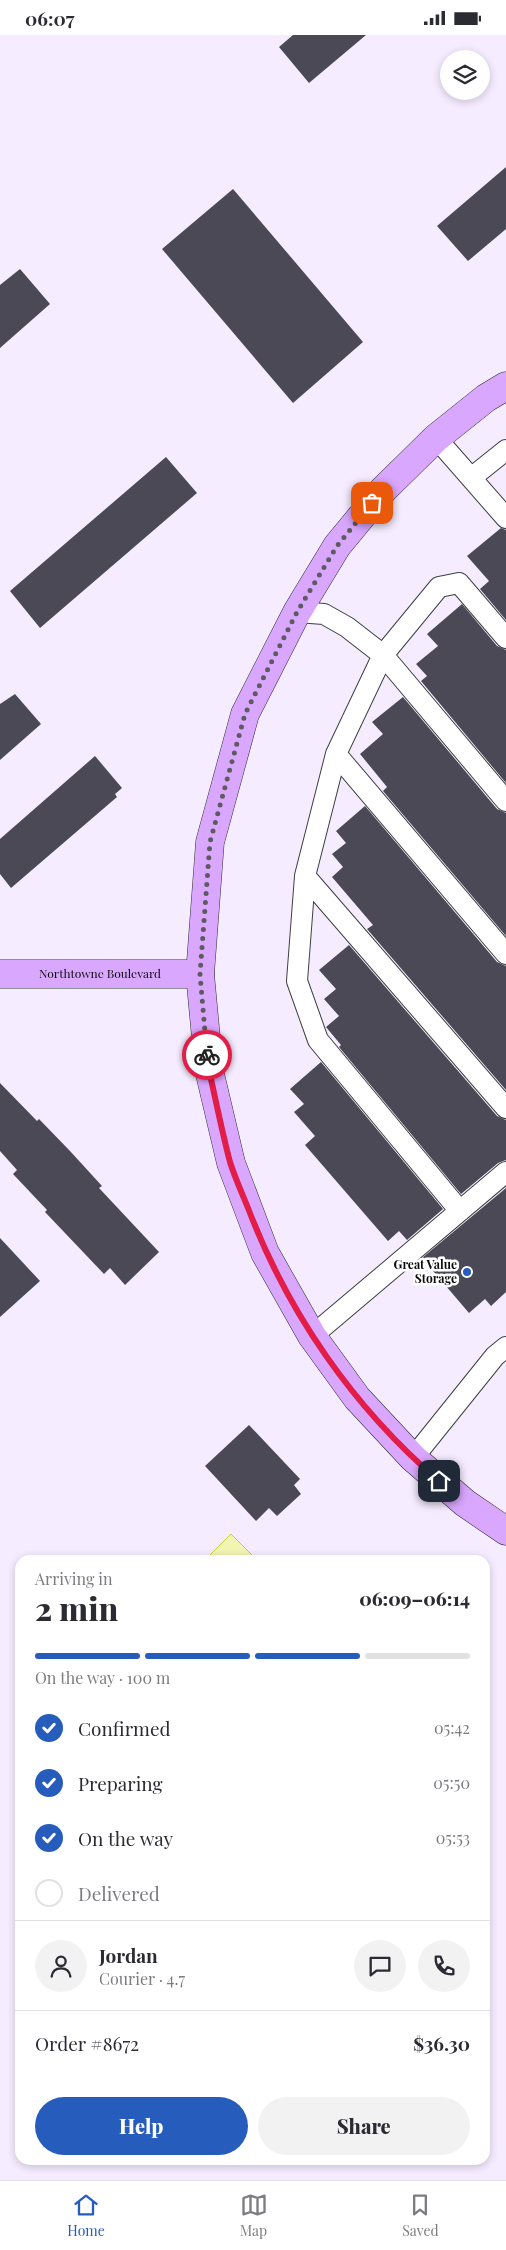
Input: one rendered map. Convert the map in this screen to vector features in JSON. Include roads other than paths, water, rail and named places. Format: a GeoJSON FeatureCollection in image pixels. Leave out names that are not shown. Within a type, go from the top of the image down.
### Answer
{"type":"FeatureCollection","features":[{"type":"Feature","properties":{"kind":"street"},"geometry":{"type":"LineString","coordinates":[[506,386],[486,398],[436,438],[384,489],[337,546],[297,612],[245,714],[210,842],[200,974],[209,1070],[231,1163],[265,1253],[312,1336],[357,1398],[413,1458],[465,1503],[506,1531]]}},
{"type":"Feature","properties":{"kind":"street","name":"Northtowne Boulevard"},"geometry":{"type":"LineString","coordinates":[[0,974],[200,974]]}},
{"type":"Feature","properties":{"kind":"lane"},"geometry":{"type":"LineString","coordinates":[[436,438],[506,518]]}},
{"type":"Feature","properties":{"kind":"lane"},"geometry":{"type":"LineString","coordinates":[[471,477],[506,450]]}},
{"type":"Feature","properties":{"kind":"lane"},"geometry":{"type":"LineString","coordinates":[[460,1211],[318,1040],[297,981],[305,876],[336,755],[383,655],[439,587],[458,583],[506,638]]}},
{"type":"Feature","properties":{"kind":"lane"},"geometry":{"type":"LineString","coordinates":[[297,612],[324,614],[347,627],[383,655],[506,801]]}},
{"type":"Feature","properties":{"kind":"lane"},"geometry":{"type":"LineString","coordinates":[[336,755],[506,954]]}},
{"type":"Feature","properties":{"kind":"lane"},"geometry":{"type":"LineString","coordinates":[[305,876],[506,1108]]}},
{"type":"Feature","properties":{"kind":"lane"},"geometry":{"type":"LineString","coordinates":[[312,1336],[506,1172]]}},
{"type":"Feature","properties":{"kind":"lane"},"geometry":{"type":"LineString","coordinates":[[413,1458],[495,1356],[506,1347]]}},
{"type":"Feature","properties":{"kind":"place","name":"Great Value Storage"},"geometry":{"type":"Point","coordinates":[467,1272]}}]}
